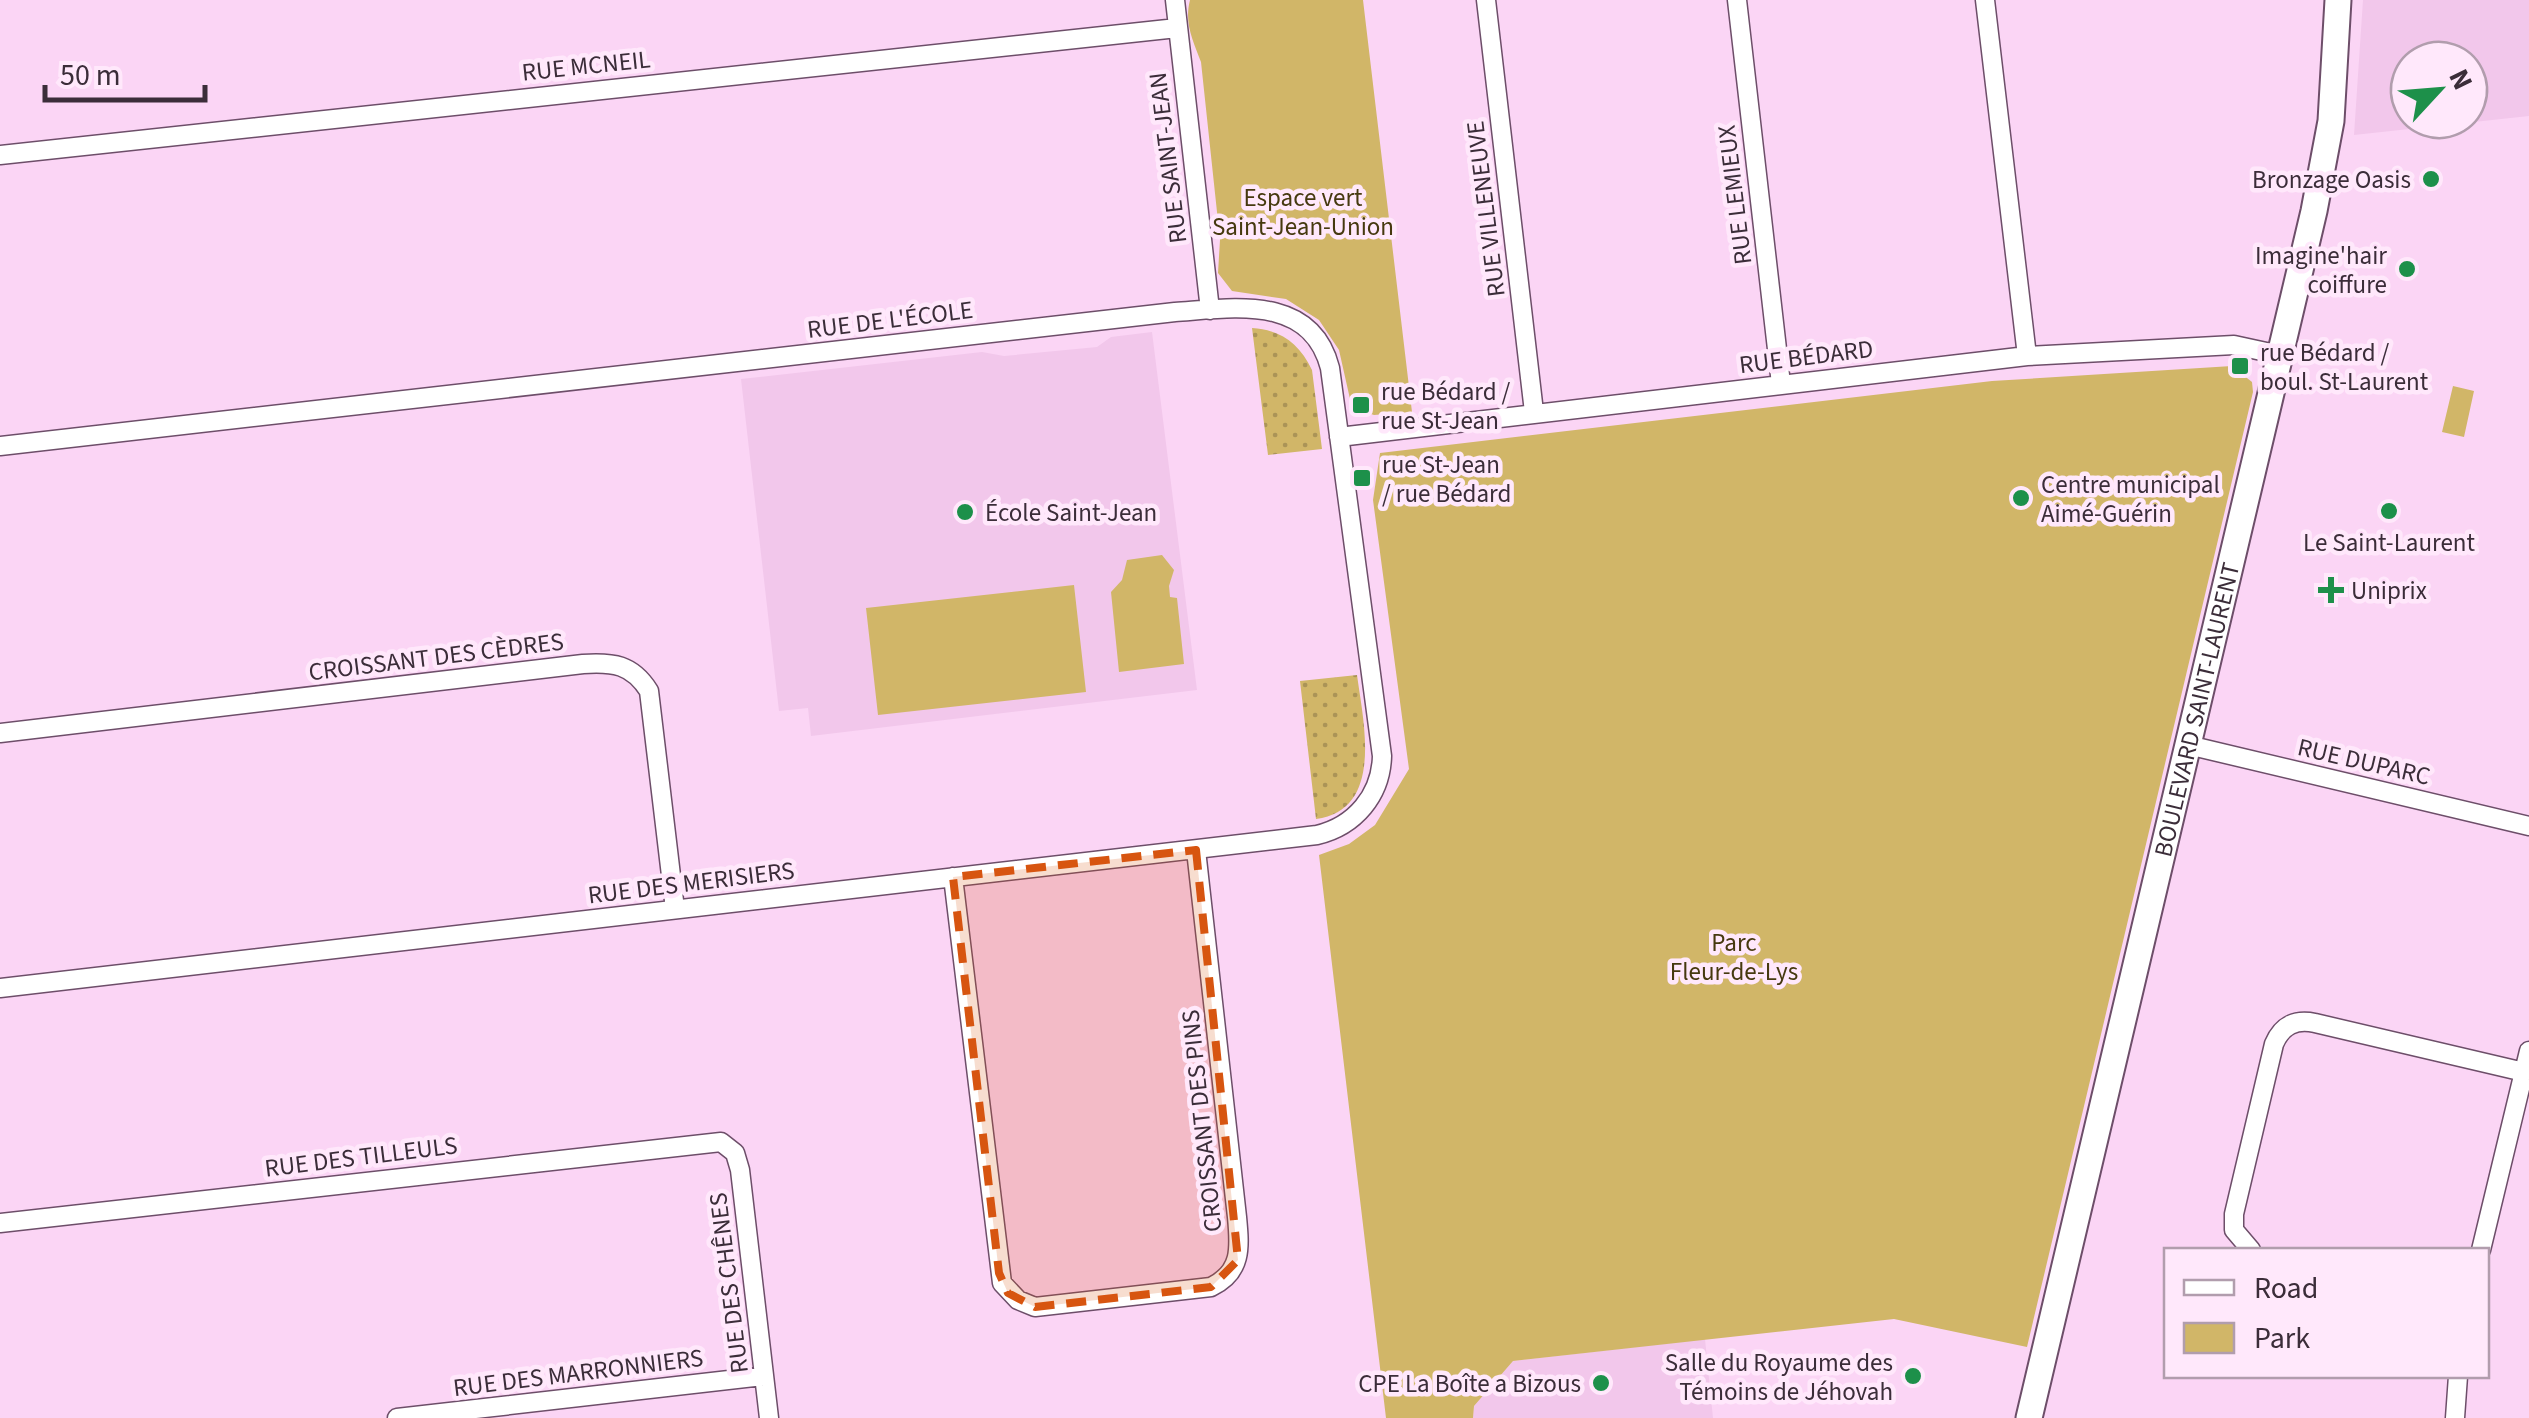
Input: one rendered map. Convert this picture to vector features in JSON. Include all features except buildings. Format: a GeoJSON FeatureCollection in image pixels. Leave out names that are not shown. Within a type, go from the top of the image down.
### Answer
{"type":"FeatureCollection","features":[{"type":"Feature","properties":{"kind":"street","name":"RUE SAINT-JEAN"},"geometry":{"type":"LineString","coordinates":[[1174,0],[1210,310]]}},
{"type":"Feature","properties":{"kind":"street","name":"RUE VILLENEUVE"},"geometry":{"type":"LineString","coordinates":[[1486,0],[1534,412]]}},
{"type":"Feature","properties":{"kind":"street","name":"RUE LEMIEUX"},"geometry":{"type":"LineString","coordinates":[[1737,0],[1781,384]]}},
{"type":"Feature","properties":{"kind":"street"},"geometry":{"type":"LineString","coordinates":[[1985,0],[2027,356]]}},
{"type":"Feature","properties":{"kind":"street","name":"BOULEVARD SAINT-LAURENT"},"geometry":{"type":"LineString","coordinates":[[2029,1418],[2330,134],[2338,0]]}},
{"type":"Feature","properties":{"kind":"street","name":"RUE MCNEIL"},"geometry":{"type":"LineString","coordinates":[[0,154],[1178,28]]}},
{"type":"Feature","properties":{"kind":"street","name":"RUE DE L'ÉCOLE"},"geometry":{"type":"LineString","coordinates":[[0,446],[1210,310],[1276,311],[1301,322],[1327,356],[1382,756],[1380,780],[1372,794]]}},
{"type":"Feature","properties":{"kind":"street","name":"RUE BÉDARD"},"geometry":{"type":"LineString","coordinates":[[1339,437],[2027,356],[2234,345],[2280,355]]}},
{"type":"Feature","properties":{"kind":"street","name":"CROISSANT DES CÈDRES"},"geometry":{"type":"LineString","coordinates":[[0,733],[583,664],[618,664],[640,678],[649,691],[676,909]]}},
{"type":"Feature","properties":{"kind":"street","name":"RUE DUPARC"},"geometry":{"type":"LineString","coordinates":[[2188,745],[2529,826]]}},
{"type":"Feature","properties":{"kind":"street","name":"RUE DES MERISIERS"},"geometry":{"type":"LineString","coordinates":[[0,988],[1329,832],[1357,815],[1372,794]]}},
{"type":"Feature","properties":{"kind":"street","name":"CROISSANT DES PINS"},"geometry":{"type":"LineString","coordinates":[[953,877],[999,1273],[1008,1292],[1018,1300],[1046,1307],[1211,1287],[1227,1277],[1238,1260],[1239,1233],[1196,850]]}},
{"type":"Feature","properties":{"kind":"street"},"geometry":{"type":"LineString","coordinates":[[2250,1248],[2234,1230],[2234,1214],[2274,1044],[2288,1026],[2306,1021],[2524,1072]]}},
{"type":"Feature","properties":{"kind":"street"},"geometry":{"type":"LineString","coordinates":[[2481,1248],[2529,1051]]}},
{"type":"Feature","properties":{"kind":"street","name":"RUE DES TILLEULS"},"geometry":{"type":"LineString","coordinates":[[0,1223],[700,1142],[728,1145]]}},
{"type":"Feature","properties":{"kind":"street","name":"RUE DES CHÊNES"},"geometry":{"type":"LineString","coordinates":[[728,1145],[740,1170],[770,1418]]}},
{"type":"Feature","properties":{"kind":"street","name":"RUE DES MARRONNIERS"},"geometry":{"type":"LineString","coordinates":[[397,1418],[544,1410],[764,1376]]}},
{"type":"Feature","properties":{"kind":"street"},"geometry":{"type":"LineString","coordinates":[[2455,1418],[2458,1378]]}},
{"type":"Feature","properties":{"kind":"highlighted area"},"geometry":{"type":"Polygon","coordinates":[[[1196,850],[1238,1260],[1211,1287],[1035,1307],[1008,1293],[999,1273],[953,877],[1196,850]]]}},
{"type":"Feature","properties":{"kind":"shaded area"},"geometry":{"type":"Polygon","coordinates":[[[2363,0],[2529,0],[2529,116],[2489,120],[2489,40],[2389,40],[2389,131],[2354,135],[2363,0]]]}},
{"type":"Feature","properties":{"kind":"shaded area","name":"École Saint-Jean"},"geometry":{"type":"Polygon","coordinates":[[[1152,332],[1197,690],[811,736],[808,708],[779,711],[741,379],[982,352],[1004,356],[1097,347],[1111,337],[1152,332]]]}},
{"type":"Feature","properties":{"kind":"shaded area","name":"CPE La Boîte a Bizous"},"geometry":{"type":"Polygon","coordinates":[[[1705,1339],[1713,1418],[1473,1418],[1474,1406],[1513,1361],[1705,1339]]]}},
{"type":"Feature","properties":{"kind":"green space","name":"Espace vert Saint-Jean-Union"},"geometry":{"type":"Polygon","coordinates":[[[1190,0],[1363,0],[1412,412],[1374,415],[1359,410],[1350,399],[1339,350],[1319,320],[1286,299],[1232,291],[1218,273],[1220,240],[1201,62],[1189,24],[1190,0]]]}},
{"type":"Feature","properties":{"kind":"green space"},"geometry":{"type":"Polygon","coordinates":[[[1252,328],[1280,335],[1295,345],[1307,361],[1312,370],[1322,449],[1268,455],[1252,328]]]}},
{"type":"Feature","properties":{"kind":"green space","name":"Parc Fleur-de-Lys"},"geometry":{"type":"Polygon","coordinates":[[[2232,366],[2252,382],[2253,392],[2027,1347],[1894,1319],[1513,1361],[1474,1406],[1473,1418],[1386,1418],[1319,855],[1349,844],[1375,825],[1409,769],[1373,500],[1380,453],[1992,381],[2232,366]]]}},
{"type":"Feature","properties":{"kind":"green space"},"geometry":{"type":"Polygon","coordinates":[[[2453,386],[2474,391],[2464,437],[2442,432],[2453,386]]]}},
{"type":"Feature","properties":{"kind":"green space"},"geometry":{"type":"Polygon","coordinates":[[[1162,555],[1174,570],[1170,597],[1177,598],[1184,664],[1119,672],[1111,592],[1122,580],[1127,560],[1162,555]]]}},
{"type":"Feature","properties":{"kind":"green space"},"geometry":{"type":"Polygon","coordinates":[[[1074,585],[1086,692],[878,715],[866,608],[1074,585]]]}},
{"type":"Feature","properties":{"kind":"green space"},"geometry":{"type":"Polygon","coordinates":[[[1357,675],[1365,738],[1361,781],[1352,799],[1338,812],[1316,819],[1300,681],[1357,675]]]}},
{"type":"Feature","properties":{"kind":"place","name":"Bronzage Oasis"},"geometry":{"type":"Point","coordinates":[2431,179]}},
{"type":"Feature","properties":{"kind":"place","name":"Imagine'hair coiffure"},"geometry":{"type":"Point","coordinates":[2407,269]}},
{"type":"Feature","properties":{"kind":"place","name":"rue Bédard / boul. St-Laurent"},"geometry":{"type":"Point","coordinates":[2240,366]}},
{"type":"Feature","properties":{"kind":"place","name":"rue Bédard / rue St-Jean"},"geometry":{"type":"Point","coordinates":[1361,405]}},
{"type":"Feature","properties":{"kind":"place","name":"rue St-Jean / rue Bédard"},"geometry":{"type":"Point","coordinates":[1362,478]}},
{"type":"Feature","properties":{"kind":"place","name":"Centre municipal Aimé-Guérin"},"geometry":{"type":"Point","coordinates":[2021,498]}},
{"type":"Feature","properties":{"kind":"place","name":"Le Saint-Laurent"},"geometry":{"type":"Point","coordinates":[2389,511]}},
{"type":"Feature","properties":{"kind":"place","name":"École Saint-Jean"},"geometry":{"type":"Point","coordinates":[965,512]}},
{"type":"Feature","properties":{"kind":"place","name":"Uniprix"},"geometry":{"type":"Point","coordinates":[2331,590]}},
{"type":"Feature","properties":{"kind":"place","name":"Salle du Royaume des Témoins de Jéhovah"},"geometry":{"type":"Point","coordinates":[1913,1376]}},
{"type":"Feature","properties":{"kind":"place","name":"CPE La Boîte a Bizous"},"geometry":{"type":"Point","coordinates":[1601,1383]}}]}
